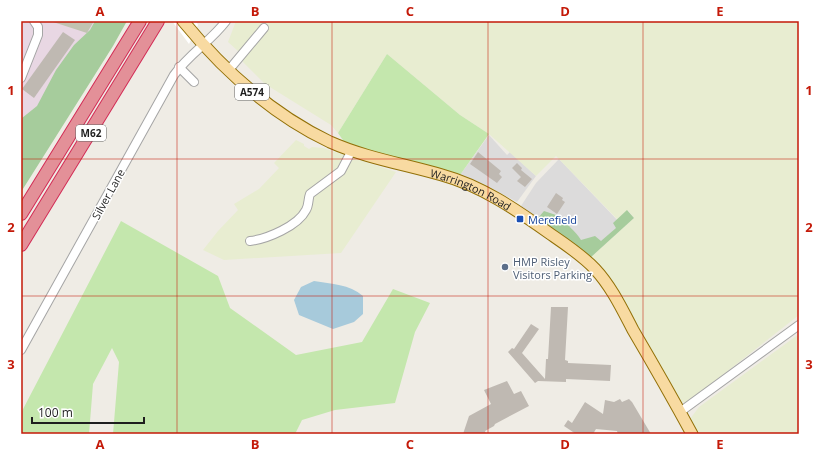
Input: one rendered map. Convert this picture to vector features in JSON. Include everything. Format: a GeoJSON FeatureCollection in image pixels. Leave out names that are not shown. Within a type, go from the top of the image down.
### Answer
{"type":"FeatureCollection","features":[{"type":"Feature","properties":{"kind":"highway","name":"M62"},"geometry":{"type":"LineString","coordinates":[[21,214],[140,21]]}},
{"type":"Feature","properties":{"kind":"highway","name":"M62"},"geometry":{"type":"LineString","coordinates":[[21,244],[158,21]]}},
{"type":"Feature","properties":{"kind":"main road","name":"Warrington Road"},"geometry":{"type":"LineString","coordinates":[[183,21],[228,71],[252,92],[288,118],[331,142],[352,150],[384,161],[442,175],[481,189],[518,211],[581,256],[595,269],[612,292],[692,434]]}},
{"type":"Feature","properties":{"kind":"street"},"geometry":{"type":"LineString","coordinates":[[21,78],[38,34],[38,27],[34,21]]}},
{"type":"Feature","properties":{"kind":"street","name":"Silver Lane"},"geometry":{"type":"LineString","coordinates":[[21,350],[179,67],[212,37],[226,21]]}},
{"type":"Feature","properties":{"kind":"street"},"geometry":{"type":"LineString","coordinates":[[228,71],[264,28]]}},
{"type":"Feature","properties":{"kind":"street"},"geometry":{"type":"LineString","coordinates":[[179,67],[194,82]]}},
{"type":"Feature","properties":{"kind":"street"},"geometry":{"type":"LineString","coordinates":[[250,241],[268,237],[298,219],[307,208],[310,194],[341,171],[352,150]]}},
{"type":"Feature","properties":{"kind":"street"},"geometry":{"type":"LineString","coordinates":[[680,412],[799,325]]}},
{"type":"Feature","properties":{"kind":"shaded area"},"geometry":{"type":"Polygon","coordinates":[[[21,21],[98,21],[21,148],[21,21]]]}},
{"type":"Feature","properties":{"kind":"shaded area"},"geometry":{"type":"Polygon","coordinates":[[[50,21],[94,21],[87,33],[50,21]]]}},
{"type":"Feature","properties":{"kind":"shaded area"},"geometry":{"type":"Polygon","coordinates":[[[236,21],[799,21],[799,315],[687,403],[677,400],[590,258],[634,218],[628,210],[617,219],[556,156],[536,176],[489,134],[460,115],[387,54],[338,133],[331,125],[265,84],[243,62],[238,51],[228,42],[236,21]]]}},
{"type":"Feature","properties":{"kind":"shaded area"},"geometry":{"type":"Polygon","coordinates":[[[489,135],[507,155],[510,152],[536,176],[517,202],[486,185],[460,175],[489,135]]]}},
{"type":"Feature","properties":{"kind":"shaded area"},"geometry":{"type":"Polygon","coordinates":[[[296,140],[304,144],[304,146],[309,149],[312,147],[323,148],[396,172],[341,253],[224,260],[203,250],[218,231],[238,210],[234,204],[259,189],[279,168],[274,163],[296,140]]]}},
{"type":"Feature","properties":{"kind":"shaded area"},"geometry":{"type":"Polygon","coordinates":[[[559,159],[621,224],[588,254],[521,206],[536,183],[559,159]]]}},
{"type":"Feature","properties":{"kind":"shaded area"},"geometry":{"type":"Polygon","coordinates":[[[799,334],[799,434],[697,434],[690,419],[699,407],[799,334]]]}},
{"type":"Feature","properties":{"kind":"green space"},"geometry":{"type":"Polygon","coordinates":[[[95,21],[127,21],[113,46],[21,192],[22,118],[37,106],[56,70],[74,45],[90,30],[95,21]]]}},
{"type":"Feature","properties":{"kind":"green space"},"geometry":{"type":"Polygon","coordinates":[[[387,54],[460,115],[489,134],[460,175],[398,159],[345,143],[338,133],[387,54]]]}},
{"type":"Feature","properties":{"kind":"green space"},"geometry":{"type":"Polygon","coordinates":[[[627,210],[634,218],[590,258],[538,218],[544,211],[562,217],[581,240],[595,236],[601,241],[616,228],[613,223],[627,210]]]}},
{"type":"Feature","properties":{"kind":"green space"},"geometry":{"type":"Polygon","coordinates":[[[121,221],[218,276],[230,308],[296,355],[362,342],[393,289],[430,303],[415,332],[395,403],[335,410],[302,420],[295,434],[113,434],[119,362],[112,348],[93,384],[89,434],[21,434],[21,413],[121,221]]]}},
{"type":"Feature","properties":{"kind":"water"},"geometry":{"type":"Polygon","coordinates":[[[314,281],[340,285],[358,292],[363,296],[363,314],[354,322],[333,329],[299,315],[294,300],[301,287],[314,281]]]}},
{"type":"Feature","properties":{"kind":"pier"},"geometry":{"type":"Polygon","coordinates":[[[172,21],[196,21],[198,25],[189,44],[172,21]]]}},
{"type":"Feature","properties":{"kind":"building"},"geometry":{"type":"Polygon","coordinates":[[[63,32],[75,40],[34,98],[22,89],[63,32]]]}},
{"type":"Feature","properties":{"kind":"building"},"geometry":{"type":"Polygon","coordinates":[[[478,152],[501,171],[499,174],[502,177],[497,183],[470,164],[478,152]]]}},
{"type":"Feature","properties":{"kind":"building"},"geometry":{"type":"Polygon","coordinates":[[[517,163],[522,168],[521,170],[532,179],[525,187],[517,181],[521,177],[512,168],[517,163]]]}},
{"type":"Feature","properties":{"kind":"building"},"geometry":{"type":"Polygon","coordinates":[[[556,193],[563,198],[562,200],[565,202],[557,214],[547,207],[556,193]]]}},
{"type":"Feature","properties":{"kind":"building"},"geometry":{"type":"Polygon","coordinates":[[[551,307],[568,307],[565,360],[568,361],[568,363],[611,365],[610,381],[566,379],[566,382],[538,381],[535,383],[508,352],[512,348],[514,349],[531,324],[539,329],[522,353],[545,379],[546,359],[548,359],[551,307]]]}},
{"type":"Feature","properties":{"kind":"building"},"geometry":{"type":"Polygon","coordinates":[[[507,381],[514,394],[521,391],[529,406],[495,424],[485,431],[486,434],[463,434],[469,416],[491,404],[484,390],[507,381]]]}},
{"type":"Feature","properties":{"kind":"building"},"geometry":{"type":"Polygon","coordinates":[[[620,399],[622,402],[629,399],[632,402],[651,434],[618,434],[617,431],[596,429],[593,434],[576,434],[564,426],[568,420],[572,423],[585,402],[603,414],[605,400],[614,402],[620,399]]]}},
{"type":"Feature","properties":{"kind":"place","name":"Merefield"},"geometry":{"type":"Point","coordinates":[520,219]}},
{"type":"Feature","properties":{"kind":"place","name":"HMP Risley Visitors Parking"},"geometry":{"type":"Point","coordinates":[505,267]}}]}
